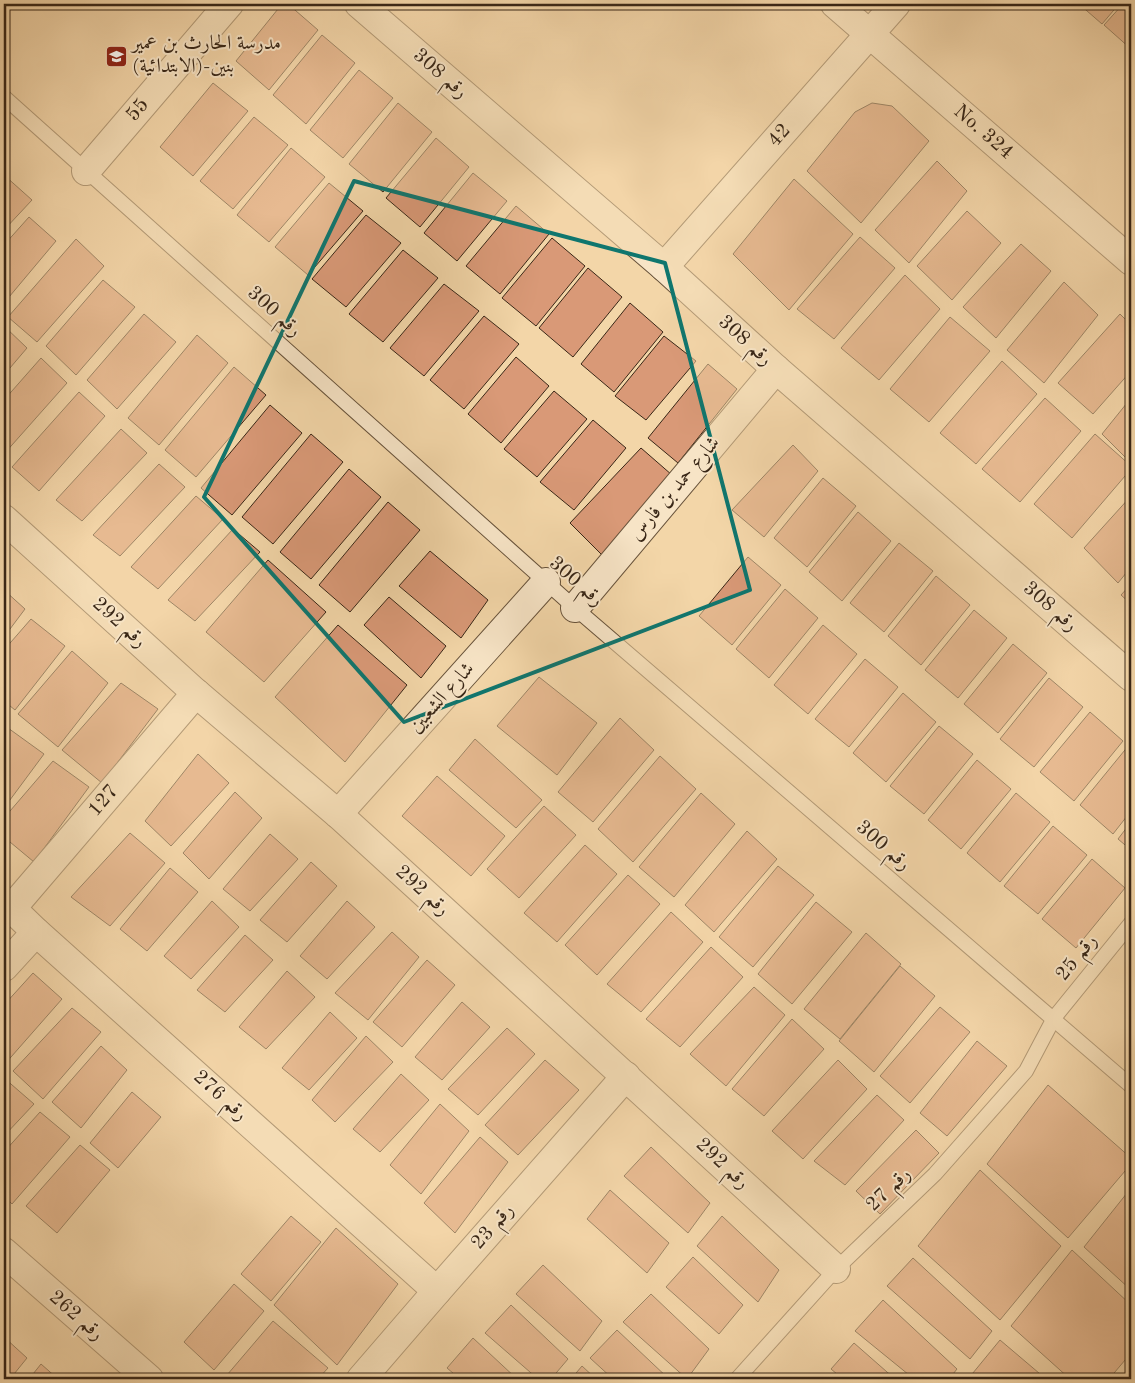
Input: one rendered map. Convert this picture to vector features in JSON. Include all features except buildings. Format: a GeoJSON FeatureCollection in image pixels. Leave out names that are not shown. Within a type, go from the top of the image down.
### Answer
{"type":"FeatureCollection","features":[{"type":"Feature","properties":{"kind":"street","name":"55"},"geometry":{"type":"LineString","coordinates":[[86,171],[229,4]]}},
{"type":"Feature","properties":{"kind":"street","name":"رقم 308"},"geometry":{"type":"LineString","coordinates":[[360,4],[664,267],[776,370],[1131,677]]}},
{"type":"Feature","properties":{"kind":"street","name":"No. 324"},"geometry":{"type":"LineString","coordinates":[[835,4],[1131,261]]}},
{"type":"Feature","properties":{"kind":"street","name":"42"},"geometry":{"type":"LineString","coordinates":[[664,267],[896,4]]}},
{"type":"Feature","properties":{"kind":"street","name":"شارع حمد بن فارس"},"geometry":{"type":"LineString","coordinates":[[575,608],[776,370]]}},
{"type":"Feature","properties":{"kind":"street","name":"رقم 292"},"geometry":{"type":"LineString","coordinates":[[4,519],[196,693],[338,814],[836,1268]]}},
{"type":"Feature","properties":{"kind":"street","name":"شارع الشعبين"},"geometry":{"type":"LineString","coordinates":[[338,814],[546,582]]}},
{"type":"Feature","properties":{"kind":"street","name":"127"},"geometry":{"type":"LineString","coordinates":[[8,904],[196,693]]}},
{"type":"Feature","properties":{"kind":"street","name":"رقم 276"},"geometry":{"type":"LineString","coordinates":[[8,904],[36,932],[437,1291]]}},
{"type":"Feature","properties":{"kind":"street"},"geometry":{"type":"LineString","coordinates":[[4,967],[36,932]]}},
{"type":"Feature","properties":{"kind":"street","name":"رقم 23"},"geometry":{"type":"LineString","coordinates":[[361,1379],[626,1076]]}},
{"type":"Feature","properties":{"kind":"street","name":"رقم 262"},"geometry":{"type":"LineString","coordinates":[[4,1252],[149,1379]]}},
{"type":"Feature","properties":{"kind":"lane","name":"رقم 300"},"geometry":{"type":"LineString","coordinates":[[4,97],[575,608],[1131,1086]]}},
{"type":"Feature","properties":{"kind":"lane","name":"رقم 25"},"geometry":{"type":"LineString","coordinates":[[1054,1018],[1131,923]]}},
{"type":"Feature","properties":{"kind":"lane","name":"رقم 27"},"geometry":{"type":"LineString","coordinates":[[737,1379],[836,1268],[935,1174],[1026,1071],[1054,1018]]}},
{"type":"Feature","properties":{"kind":"highlighted area"},"geometry":{"type":"Polygon","coordinates":[[[354,181],[665,263],[750,590],[404,722],[204,497],[354,181]]]}},
{"type":"Feature","properties":{"kind":"place","name":"مدرسة الحارث بن عمير (الابتدائية)-بنين"},"geometry":{"type":"Point","coordinates":[116,56]}}]}
